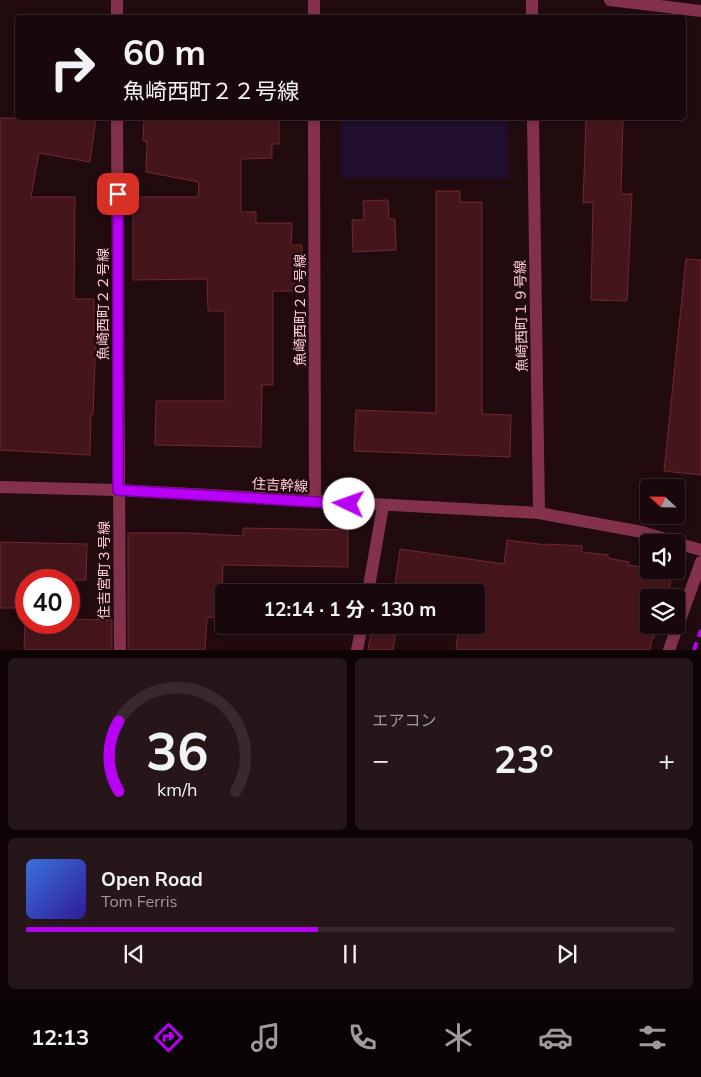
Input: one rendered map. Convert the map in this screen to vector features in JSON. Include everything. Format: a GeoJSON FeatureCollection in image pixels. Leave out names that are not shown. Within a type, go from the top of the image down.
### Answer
{"type":"FeatureCollection","features":[{"type":"Feature","properties":{"kind":"street"},"geometry":{"type":"LineString","coordinates":[[117,0],[117,15]]}},
{"type":"Feature","properties":{"kind":"street"},"geometry":{"type":"LineString","coordinates":[[314,0],[314,15]]}},
{"type":"Feature","properties":{"kind":"street"},"geometry":{"type":"LineString","coordinates":[[532,0],[532,15]]}},
{"type":"Feature","properties":{"kind":"street"},"geometry":{"type":"LineString","coordinates":[[610,0],[701,11]]}},
{"type":"Feature","properties":{"kind":"street","name":"魚崎西町２２号線"},"geometry":{"type":"LineString","coordinates":[[117,120],[118,490]]}},
{"type":"Feature","properties":{"kind":"street","name":"魚崎西町２０号線"},"geometry":{"type":"LineString","coordinates":[[314,120],[315,502]]}},
{"type":"Feature","properties":{"kind":"street","name":"魚崎西町１９号線"},"geometry":{"type":"LineString","coordinates":[[533,120],[539,514]]}},
{"type":"Feature","properties":{"kind":"street","name":"住吉幹線"},"geometry":{"type":"LineString","coordinates":[[0,487],[118,490],[539,514],[648,534]]}},
{"type":"Feature","properties":{"kind":"street","name":"住吉宮町３号線"},"geometry":{"type":"LineString","coordinates":[[118,490],[120,650]]}},
{"type":"Feature","properties":{"kind":"street"},"geometry":{"type":"LineString","coordinates":[[369,584],[384,506]]}},
{"type":"Feature","properties":{"kind":"street","name":"住吉幹線"},"geometry":{"type":"LineString","coordinates":[[685,546],[701,550]]}},
{"type":"Feature","properties":{"kind":"street"},"geometry":{"type":"LineString","coordinates":[[669,650],[701,562]]}},
{"type":"Feature","properties":{"kind":"street"},"geometry":{"type":"LineString","coordinates":[[357,650],[360,634]]}},
{"type":"Feature","properties":{"kind":"shaded area"},"geometry":{"type":"Polygon","coordinates":[[[341,120],[508,120],[509,179],[341,178],[341,120]]]}},
{"type":"Feature","properties":{"kind":"building"},"geometry":{"type":"Polygon","coordinates":[[[0,118],[15,118],[15,120],[96,120],[90,162],[39,153],[31,197],[75,197],[74,299],[94,299],[94,336],[96,336],[90,455],[0,450],[0,118]]]}},
{"type":"Feature","properties":{"kind":"building"},"geometry":{"type":"Polygon","coordinates":[[[144,120],[279,120],[279,144],[272,144],[272,158],[241,159],[241,212],[256,212],[256,223],[292,223],[291,245],[302,245],[303,291],[273,291],[273,385],[262,385],[261,447],[155,445],[156,401],[225,401],[225,311],[208,311],[207,279],[133,280],[133,197],[198,197],[199,182],[146,172],[147,141],[143,141],[144,120]]]}},
{"type":"Feature","properties":{"kind":"building"},"geometry":{"type":"Polygon","coordinates":[[[586,120],[623,120],[621,194],[632,194],[627,301],[591,300],[593,202],[583,203],[586,120]]]}},
{"type":"Feature","properties":{"kind":"building"},"geometry":{"type":"Polygon","coordinates":[[[436,191],[460,191],[460,202],[482,202],[482,414],[511,415],[510,457],[354,451],[356,410],[436,413],[436,191]]]}},
{"type":"Feature","properties":{"kind":"building"},"geometry":{"type":"Polygon","coordinates":[[[388,200],[389,219],[395,219],[396,250],[353,252],[352,220],[364,220],[363,201],[388,200]]]}},
{"type":"Feature","properties":{"kind":"building"},"geometry":{"type":"Polygon","coordinates":[[[686,259],[701,260],[701,475],[664,471],[686,259]]]}},
{"type":"Feature","properties":{"kind":"building"},"geometry":{"type":"Polygon","coordinates":[[[243,528],[348,530],[348,567],[223,565],[222,584],[215,584],[215,618],[207,617],[205,650],[128,650],[128,533],[189,533],[243,536],[243,528]]]}},
{"type":"Feature","properties":{"kind":"building"},"geometry":{"type":"Polygon","coordinates":[[[507,540],[547,545],[582,546],[582,552],[608,555],[608,558],[629,562],[628,565],[640,567],[640,579],[671,579],[669,589],[640,589],[640,634],[654,634],[650,650],[456,650],[458,634],[485,634],[485,584],[395,584],[400,549],[504,564],[507,540]]]}},
{"type":"Feature","properties":{"kind":"building"},"geometry":{"type":"Polygon","coordinates":[[[0,542],[87,544],[86,580],[80,580],[80,569],[15,569],[15,608],[0,608],[0,542]]]}},
{"type":"Feature","properties":{"kind":"building"},"geometry":{"type":"Polygon","coordinates":[[[80,619],[112,620],[112,650],[24,650],[25,634],[80,634],[80,619]]]}},
{"type":"Feature","properties":{"kind":"building"},"geometry":{"type":"Polygon","coordinates":[[[371,634],[395,634],[393,650],[368,650],[371,634]]]}},
{"type":"Feature","properties":{"kind":"railway"},"geometry":{"type":"LineString","coordinates":[[694,650],[701,630]]}},
{"type":"Feature","properties":{"kind":"route"},"geometry":{"type":"LineString","coordinates":[[118,194],[118,490],[349,504]]}}]}
